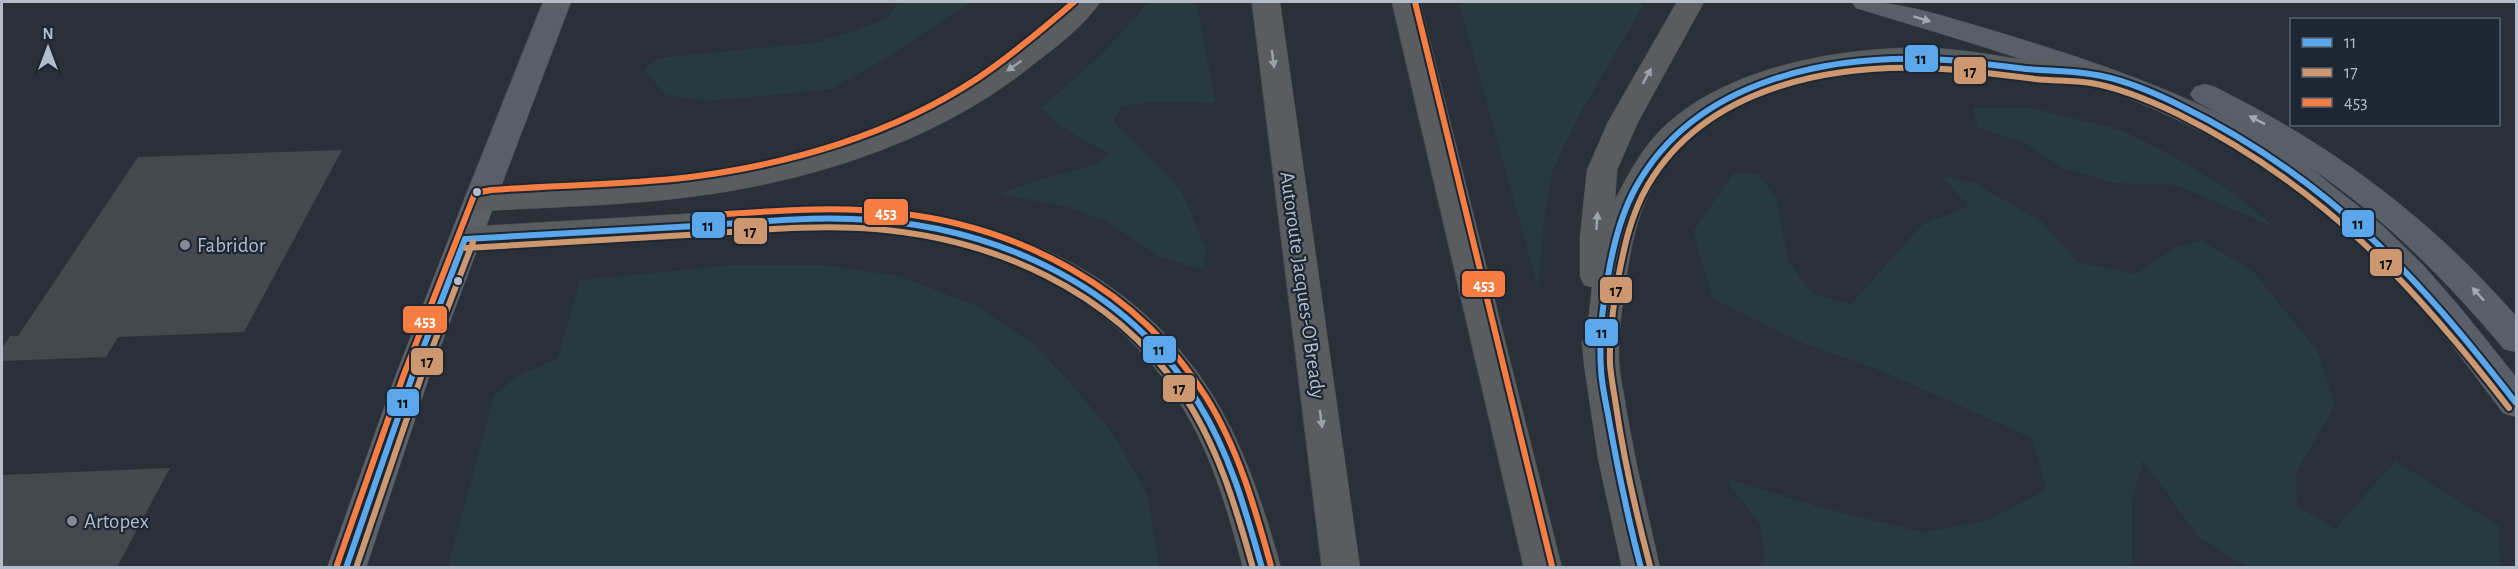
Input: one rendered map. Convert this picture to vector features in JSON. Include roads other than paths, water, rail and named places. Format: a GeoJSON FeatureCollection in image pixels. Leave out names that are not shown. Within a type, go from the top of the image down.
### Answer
{"type":"FeatureCollection","features":[{"type":"Feature","properties":{"kind":"highway"},"geometry":{"type":"LineString","coordinates":[[480,200],[655,189],[718,182],[800,165],[842,152],[911,126],[972,94],[1035,51],[1086,2]]}},
{"type":"Feature","properties":{"kind":"highway","name":"Autoroute Jacques-O'Bready"},"geometry":{"type":"LineString","coordinates":[[1266,2],[1341,567]]}},
{"type":"Feature","properties":{"kind":"highway"},"geometry":{"type":"LineString","coordinates":[[1406,2],[1543,567]]}},
{"type":"Feature","properties":{"kind":"highway"},"geometry":{"type":"LineString","coordinates":[[1641,567],[1617,467],[1601,364],[1596,262],[1602,170],[1623,122],[1689,2]]}},
{"type":"Feature","properties":{"kind":"highway"},"geometry":{"type":"LineString","coordinates":[[1601,364],[1611,269],[1619,234],[1634,195],[1648,168],[1666,145],[1690,123],[1719,103],[1750,87],[1788,74],[1834,63],[1881,58],[1947,58],[2022,69],[2097,75]]}},
{"type":"Feature","properties":{"kind":"highway"},"geometry":{"type":"LineString","coordinates":[[465,239],[746,222],[870,219],[947,230],[976,237],[1031,256],[1066,273],[1099,294],[1134,324],[1171,363],[1195,398],[1220,444],[1238,490],[1262,567]]}},
{"type":"Feature","properties":{"kind":"main road"},"geometry":{"type":"LineString","coordinates":[[346,567],[412,377],[480,200]]}},
{"type":"Feature","properties":{"kind":"main road"},"geometry":{"type":"LineString","coordinates":[[327,567],[412,377]]}},
{"type":"Feature","properties":{"kind":"street"},"geometry":{"type":"LineString","coordinates":[[480,200],[557,2]]}},
{"type":"Feature","properties":{"kind":"street"},"geometry":{"type":"LineString","coordinates":[[1866,2],[2097,75],[2164,101],[2222,128],[2275,159],[2322,192],[2372,234],[2425,289],[2517,403]]}},
{"type":"Feature","properties":{"kind":"street"},"geometry":{"type":"LineString","coordinates":[[1940,2],[2050,35],[2134,65],[2218,101],[2291,139],[2358,184],[2407,223],[2455,269],[2517,339]]}},
{"type":"Feature","properties":{"kind":"place","name":"Fabridor"},"geometry":{"type":"Point","coordinates":[185,245]}},
{"type":"Feature","properties":{"kind":"place","name":"Artopex"},"geometry":{"type":"Point","coordinates":[72,521]}}]}
